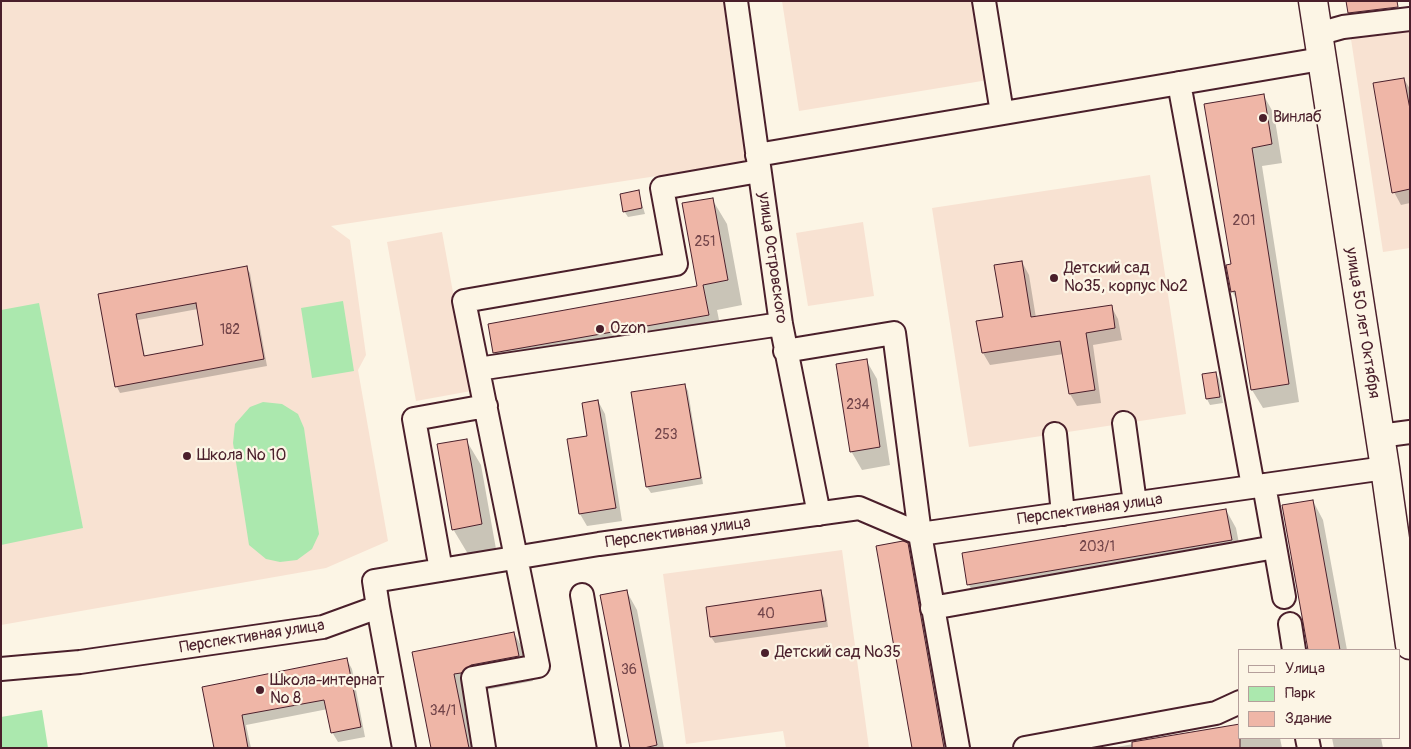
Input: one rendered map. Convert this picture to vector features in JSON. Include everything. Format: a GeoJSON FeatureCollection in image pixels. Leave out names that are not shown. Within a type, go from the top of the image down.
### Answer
{"type":"FeatureCollection","features":[{"type":"Feature","properties":{"kind":"main road","name":"улица 50 лет Октября"},"geometry":{"type":"LineString","coordinates":[[1312,1],[1385,468],[1410,645]]}},
{"type":"Feature","properties":{"kind":"street","name":"улица Островского"},"geometry":{"type":"LineString","coordinates":[[736,1],[785,351],[819,514]]}},
{"type":"Feature","properties":{"kind":"street"},"geometry":{"type":"LineString","coordinates":[[984,1],[1002,113]]}},
{"type":"Feature","properties":{"kind":"street"},"geometry":{"type":"LineString","coordinates":[[484,748],[473,678],[538,666],[464,301],[676,264],[662,188],[758,163],[1002,113],[1179,83],[1320,47],[1343,27],[1400,14]]}},
{"type":"Feature","properties":{"kind":"street"},"geometry":{"type":"LineString","coordinates":[[1179,83],[1259,486],[1275,547],[1284,597]]}},
{"type":"Feature","properties":{"kind":"street"},"geometry":{"type":"LineString","coordinates":[[478,369],[781,324]]}},
{"type":"Feature","properties":{"kind":"street"},"geometry":{"type":"LineString","coordinates":[[785,351],[894,333],[920,534],[958,748]]}},
{"type":"Feature","properties":{"kind":"street"},"geometry":{"type":"LineString","coordinates":[[441,570],[414,419],[486,406]]}},
{"type":"Feature","properties":{"kind":"street"},"geometry":{"type":"LineString","coordinates":[[1124,423],[1135,503]]}},
{"type":"Feature","properties":{"kind":"street"},"geometry":{"type":"LineString","coordinates":[[1380,436],[1410,432]]}},
{"type":"Feature","properties":{"kind":"street"},"geometry":{"type":"LineString","coordinates":[[1055,434],[1063,514]]}},
{"type":"Feature","properties":{"kind":"street","name":"Перспективная улица"},"geometry":{"type":"LineString","coordinates":[[1,669],[80,662],[323,628],[378,607],[374,581],[517,557],[859,508],[920,534],[1385,468]]}},
{"type":"Feature","properties":{"kind":"street"},"geometry":{"type":"LineString","coordinates":[[932,608],[1275,547]]}},
{"type":"Feature","properties":{"kind":"street"},"geometry":{"type":"LineString","coordinates":[[582,594],[610,748]]}},
{"type":"Feature","properties":{"kind":"street"},"geometry":{"type":"LineString","coordinates":[[378,607],[404,748]]}},
{"type":"Feature","properties":{"kind":"street"},"geometry":{"type":"LineString","coordinates":[[1290,624],[1294,649]]}},
{"type":"Feature","properties":{"kind":"street"},"geometry":{"type":"LineString","coordinates":[[1025,748],[1216,713],[1238,703]]}},
{"type":"Feature","properties":{"kind":"shaded area"},"geometry":{"type":"Polygon","coordinates":[[[1,1],[723,1],[748,162],[331,226],[350,240],[366,355],[358,370],[388,541],[326,568],[1,625],[1,1]]]}},
{"type":"Feature","properties":{"kind":"shaded area"},"geometry":{"type":"Polygon","coordinates":[[[782,1],[975,1],[988,80],[799,111],[782,1]]]}},
{"type":"Feature","properties":{"kind":"shaded area"},"geometry":{"type":"Polygon","coordinates":[[[1410,30],[1410,248],[1383,252],[1351,39],[1410,30]]]}},
{"type":"Feature","properties":{"kind":"shaded area","name":"Детский сад №35, корпус №2"},"geometry":{"type":"Polygon","coordinates":[[[1150,175],[1186,414],[969,447],[932,208],[1150,175]]]}},
{"type":"Feature","properties":{"kind":"shaded area"},"geometry":{"type":"Polygon","coordinates":[[[863,222],[874,296],[808,306],[796,233],[863,222]]]}},
{"type":"Feature","properties":{"kind":"shaded area"},"geometry":{"type":"Polygon","coordinates":[[[442,232],[471,391],[416,401],[387,242],[442,232]]]}},
{"type":"Feature","properties":{"kind":"shaded area","name":"Детский сад №35"},"geometry":{"type":"Polygon","coordinates":[[[842,550],[869,748],[786,748],[783,731],[686,744],[663,574],[842,550]]]}},
{"type":"Feature","properties":{"kind":"green space"},"geometry":{"type":"Polygon","coordinates":[[[343,301],[354,371],[312,378],[301,308],[343,301]]]}},
{"type":"Feature","properties":{"kind":"green space"},"geometry":{"type":"Polygon","coordinates":[[[39,303],[83,528],[1,545],[1,310],[39,303]]]}},
{"type":"Feature","properties":{"kind":"green space"},"geometry":{"type":"Polygon","coordinates":[[[263,402],[282,404],[298,414],[304,428],[319,534],[312,549],[297,560],[280,562],[266,559],[249,545],[233,443],[235,424],[250,407],[263,402]]]}},
{"type":"Feature","properties":{"kind":"green space"},"geometry":{"type":"Polygon","coordinates":[[[42,710],[48,748],[1,748],[1,717],[42,710]]]}},
{"type":"Feature","properties":{"kind":"building"},"geometry":{"type":"Polygon","coordinates":[[[1346,1],[1397,1],[1398,7],[1348,13],[1346,1]]]}},
{"type":"Feature","properties":{"kind":"building"},"geometry":{"type":"Polygon","coordinates":[[[1404,78],[1410,109],[1410,189],[1392,193],[1373,83],[1404,78]]]}},
{"type":"Feature","properties":{"kind":"building"},"geometry":{"type":"Polygon","coordinates":[[[1264,94],[1272,144],[1252,148],[1289,384],[1251,390],[1235,291],[1231,292],[1226,265],[1231,264],[1204,104],[1264,94]]]}},
{"type":"Feature","properties":{"kind":"building"},"geometry":{"type":"Polygon","coordinates":[[[639,190],[642,208],[623,212],[620,194],[639,190]]]}},
{"type":"Feature","properties":{"kind":"building"},"geometry":{"type":"Polygon","coordinates":[[[713,198],[728,280],[703,285],[709,315],[493,353],[488,324],[697,286],[682,203],[713,198]]]}},
{"type":"Feature","properties":{"kind":"building"},"geometry":{"type":"Polygon","coordinates":[[[1022,261],[1031,317],[1112,305],[1115,328],[1086,333],[1095,390],[1069,394],[1060,341],[982,353],[976,321],[1003,317],[994,265],[1022,261]]]}},
{"type":"Feature","properties":{"kind":"building"},"geometry":{"type":"Polygon","coordinates":[[[247,266],[264,359],[115,387],[98,294],[247,266]],[[196,303],[136,314],[144,356],[203,345],[196,303]]]}},
{"type":"Feature","properties":{"kind":"building"},"geometry":{"type":"Polygon","coordinates":[[[867,359],[880,447],[850,452],[836,364],[867,359]]]}},
{"type":"Feature","properties":{"kind":"building"},"geometry":{"type":"Polygon","coordinates":[[[1216,372],[1220,397],[1206,399],[1202,374],[1216,372]]]}},
{"type":"Feature","properties":{"kind":"building"},"geometry":{"type":"Polygon","coordinates":[[[685,384],[701,478],[646,487],[631,392],[685,384]]]}},
{"type":"Feature","properties":{"kind":"building"},"geometry":{"type":"Polygon","coordinates":[[[598,400],[616,508],[579,514],[567,439],[587,436],[582,403],[598,400]]]}},
{"type":"Feature","properties":{"kind":"building"},"geometry":{"type":"Polygon","coordinates":[[[467,439],[482,524],[452,530],[437,444],[467,439]]]}},
{"type":"Feature","properties":{"kind":"building"},"geometry":{"type":"Polygon","coordinates":[[[1313,500],[1340,649],[1308,649],[1282,505],[1313,500]]]}},
{"type":"Feature","properties":{"kind":"building"},"geometry":{"type":"Polygon","coordinates":[[[1226,509],[1232,540],[967,585],[962,553],[1226,509]]]}},
{"type":"Feature","properties":{"kind":"building"},"geometry":{"type":"Polygon","coordinates":[[[903,541],[908,543],[944,748],[912,748],[876,546],[903,541]]]}},
{"type":"Feature","properties":{"kind":"building"},"geometry":{"type":"Polygon","coordinates":[[[627,590],[657,745],[644,748],[630,748],[600,595],[627,590]]]}},
{"type":"Feature","properties":{"kind":"building"},"geometry":{"type":"Polygon","coordinates":[[[821,590],[826,621],[710,637],[706,607],[821,590]]]}},
{"type":"Feature","properties":{"kind":"building"},"geometry":{"type":"Polygon","coordinates":[[[514,632],[519,656],[471,665],[461,673],[454,674],[469,748],[431,748],[412,652],[514,632]]]}},
{"type":"Feature","properties":{"kind":"building"},"geometry":{"type":"Polygon","coordinates":[[[347,658],[361,727],[331,733],[324,700],[242,715],[248,748],[214,748],[202,687],[347,658]]]}},
{"type":"Feature","properties":{"kind":"building"},"geometry":{"type":"Polygon","coordinates":[[[1238,724],[1240,748],[1132,748],[1132,742],[1238,724]]]}},
{"type":"Feature","properties":{"kind":"place","name":"Винлаб"},"geometry":{"type":"Point","coordinates":[1263,118]}},
{"type":"Feature","properties":{"kind":"place","name":"Детский сад №35, корпус №2"},"geometry":{"type":"Point","coordinates":[1054,278]}},
{"type":"Feature","properties":{"kind":"place","name":"Ozon"},"geometry":{"type":"Point","coordinates":[600,329]}},
{"type":"Feature","properties":{"kind":"place","name":"Школа № 10"},"geometry":{"type":"Point","coordinates":[187,456]}},
{"type":"Feature","properties":{"kind":"place","name":"Детский сад №35"},"geometry":{"type":"Point","coordinates":[765,653]}},
{"type":"Feature","properties":{"kind":"place","name":"Школа-интернат № 8"},"geometry":{"type":"Point","coordinates":[260,690]}}]}
